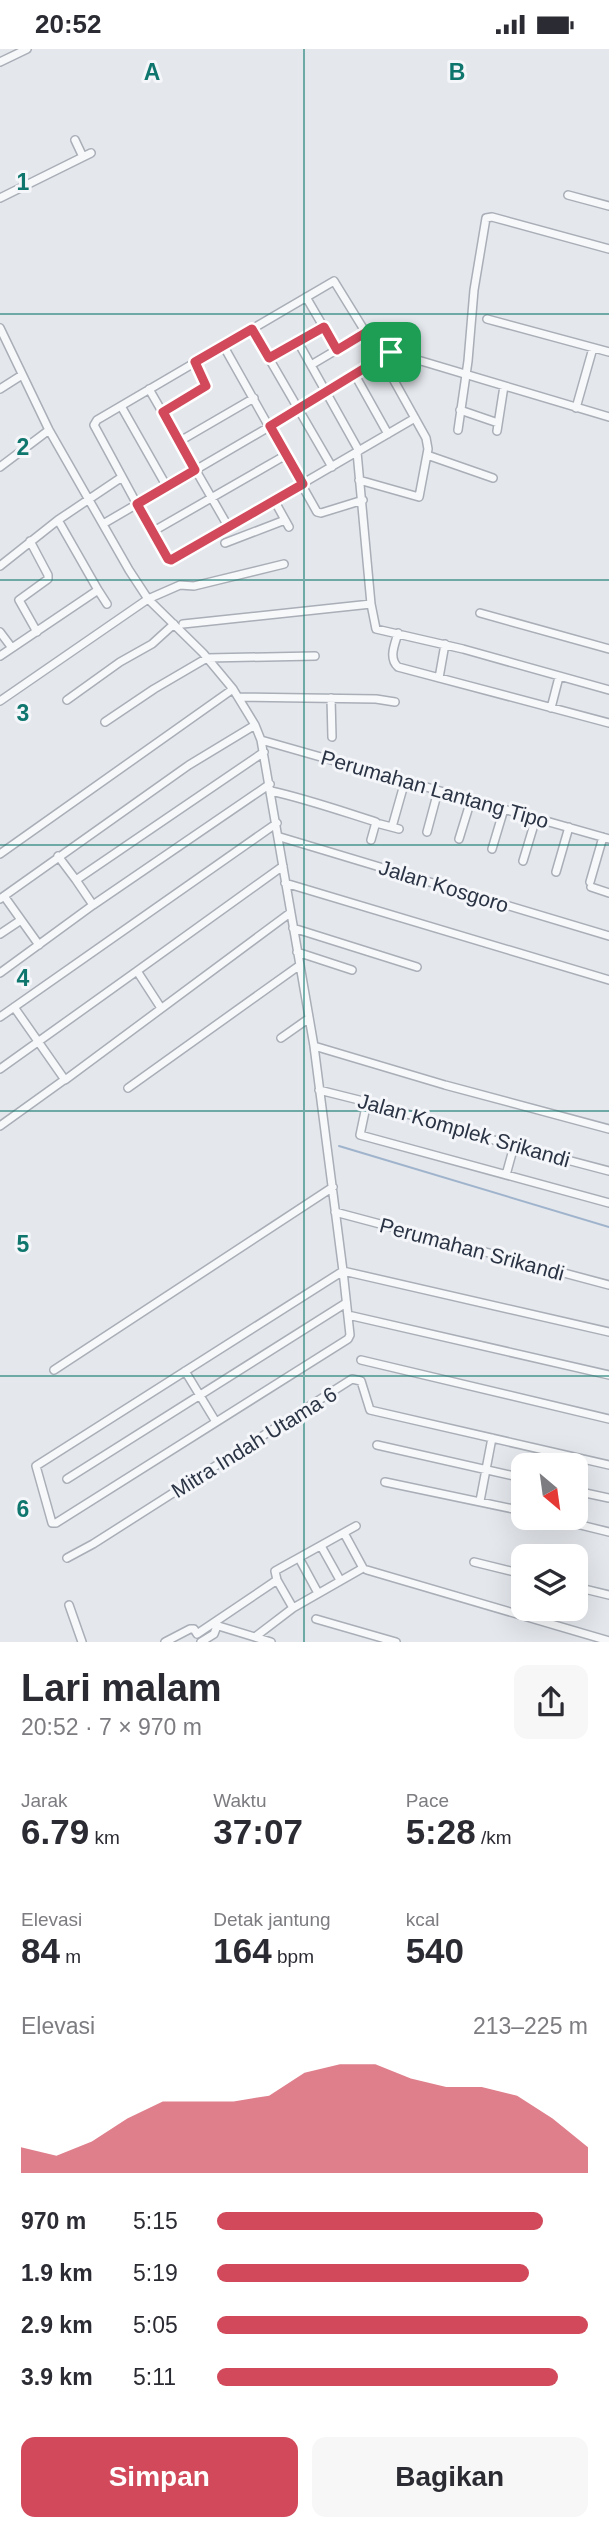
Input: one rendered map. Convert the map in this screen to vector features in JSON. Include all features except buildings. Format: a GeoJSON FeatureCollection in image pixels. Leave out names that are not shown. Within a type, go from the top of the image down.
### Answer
{"type":"FeatureCollection","features":[{"type":"Feature","properties":{"kind":"street"},"geometry":{"type":"LineString","coordinates":[[0,62],[27,49]]}},
{"type":"Feature","properties":{"kind":"street"},"geometry":{"type":"LineString","coordinates":[[75,140],[83,157]]}},
{"type":"Feature","properties":{"kind":"street"},"geometry":{"type":"LineString","coordinates":[[0,198],[91,153]]}},
{"type":"Feature","properties":{"kind":"street"},"geometry":{"type":"LineString","coordinates":[[568,195],[609,206]]}},
{"type":"Feature","properties":{"kind":"street"},"geometry":{"type":"LineString","coordinates":[[458,430],[472,303],[486,218],[492,217],[609,249]]}},
{"type":"Feature","properties":{"kind":"street"},"geometry":{"type":"LineString","coordinates":[[359,480],[419,497],[428,443],[415,418],[382,359],[335,282],[223,345],[97,420],[94,425],[152,532],[171,560],[415,418]]}},
{"type":"Feature","properties":{"kind":"street"},"geometry":{"type":"LineString","coordinates":[[306,297],[337,350]]}},
{"type":"Feature","properties":{"kind":"street"},"geometry":{"type":"LineString","coordinates":[[487,319],[609,352]]}},
{"type":"Feature","properties":{"kind":"street"},"geometry":{"type":"LineString","coordinates":[[269,358],[324,327]]}},
{"type":"Feature","properties":{"kind":"street"},"geometry":{"type":"LineString","coordinates":[[0,328],[49,430],[148,599],[179,624],[233,688],[261,740],[280,837],[285,883],[314,1046],[333,1188],[335,1212],[343,1271],[350,1335],[348,1339],[56,1523],[52,1523],[36,1466],[343,1271],[609,1332]]}},
{"type":"Feature","properties":{"kind":"street"},"geometry":{"type":"LineString","coordinates":[[252,329],[332,467]]}},
{"type":"Feature","properties":{"kind":"street"},"geometry":{"type":"LineString","coordinates":[[311,365],[365,333]]}},
{"type":"Feature","properties":{"kind":"street"},"geometry":{"type":"LineString","coordinates":[[298,342],[358,452],[376,629],[445,644],[609,690]]}},
{"type":"Feature","properties":{"kind":"street"},"geometry":{"type":"LineString","coordinates":[[373,344],[391,352],[609,417]]}},
{"type":"Feature","properties":{"kind":"street"},"geometry":{"type":"LineString","coordinates":[[223,345],[320,513],[363,500]]}},
{"type":"Feature","properties":{"kind":"street"},"geometry":{"type":"LineString","coordinates":[[576,408],[593,348]]}},
{"type":"Feature","properties":{"kind":"street"},"geometry":{"type":"LineString","coordinates":[[103,524],[327,393],[391,352]]}},
{"type":"Feature","properties":{"kind":"street"},"geometry":{"type":"LineString","coordinates":[[163,412],[206,386],[195,362]]}},
{"type":"Feature","properties":{"kind":"street"},"geometry":{"type":"LineString","coordinates":[[0,389],[22,375]]}},
{"type":"Feature","properties":{"kind":"street"},"geometry":{"type":"LineString","coordinates":[[355,375],[388,434]]}},
{"type":"Feature","properties":{"kind":"street"},"geometry":{"type":"LineString","coordinates":[[460,410],[497,427],[503,386]]}},
{"type":"Feature","properties":{"kind":"street"},"geometry":{"type":"LineString","coordinates":[[149,389],[229,528]]}},
{"type":"Feature","properties":{"kind":"street"},"geometry":{"type":"LineString","coordinates":[[180,441],[254,398]]}},
{"type":"Feature","properties":{"kind":"street"},"geometry":{"type":"LineString","coordinates":[[121,406],[167,487]]}},
{"type":"Feature","properties":{"kind":"street"},"geometry":{"type":"LineString","coordinates":[[0,467],[49,430]]}},
{"type":"Feature","properties":{"kind":"street"},"geometry":{"type":"LineString","coordinates":[[152,532],[286,455]]}},
{"type":"Feature","properties":{"kind":"street"},"geometry":{"type":"LineString","coordinates":[[427,455],[493,478]]}},
{"type":"Feature","properties":{"kind":"street"},"geometry":{"type":"LineString","coordinates":[[0,566],[58,520],[122,477]]}},
{"type":"Feature","properties":{"kind":"street"},"geometry":{"type":"LineString","coordinates":[[225,543],[287,523],[274,500]]}},
{"type":"Feature","properties":{"kind":"street"},"geometry":{"type":"LineString","coordinates":[[58,520],[107,604]]}},
{"type":"Feature","properties":{"kind":"street"},"geometry":{"type":"LineString","coordinates":[[30,541],[48,579],[19,600],[37,632]]}},
{"type":"Feature","properties":{"kind":"street"},"geometry":{"type":"LineString","coordinates":[[0,701],[148,599],[180,585],[194,586],[284,564]]}},
{"type":"Feature","properties":{"kind":"street"},"geometry":{"type":"LineString","coordinates":[[0,656],[98,590]]}},
{"type":"Feature","properties":{"kind":"street"},"geometry":{"type":"LineString","coordinates":[[67,700],[179,624],[372,604]]}},
{"type":"Feature","properties":{"kind":"street"},"geometry":{"type":"LineString","coordinates":[[480,613],[609,649]]}},
{"type":"Feature","properties":{"kind":"street"},"geometry":{"type":"LineString","coordinates":[[0,632],[12,648]]}},
{"type":"Feature","properties":{"kind":"street"},"geometry":{"type":"LineString","coordinates":[[398,633],[392,655],[394,664],[609,723]]}},
{"type":"Feature","properties":{"kind":"street"},"geometry":{"type":"LineString","coordinates":[[439,678],[445,644]]}},
{"type":"Feature","properties":{"kind":"street"},"geometry":{"type":"LineString","coordinates":[[105,722],[207,658],[315,656]]}},
{"type":"Feature","properties":{"kind":"street"},"geometry":{"type":"LineString","coordinates":[[551,708],[559,677]]}},
{"type":"Feature","properties":{"kind":"street"},"geometry":{"type":"LineString","coordinates":[[0,854],[233,688]]}},
{"type":"Feature","properties":{"kind":"street"},"geometry":{"type":"LineString","coordinates":[[238,697],[376,699],[395,702]]}},
{"type":"Feature","properties":{"kind":"street"},"geometry":{"type":"LineString","coordinates":[[331,698],[331,737]]}},
{"type":"Feature","properties":{"kind":"street"},"geometry":{"type":"LineString","coordinates":[[38,945],[2,897],[189,765],[255,725]]}},
{"type":"Feature","properties":{"kind":"street","name":"Perumahan Lantang Tipo"},"geometry":{"type":"LineString","coordinates":[[261,740],[606,838]]}},
{"type":"Feature","properties":{"kind":"street"},"geometry":{"type":"LineString","coordinates":[[76,880],[264,752]]}},
{"type":"Feature","properties":{"kind":"street"},"geometry":{"type":"LineString","coordinates":[[380,824],[396,828],[405,781]]}},
{"type":"Feature","properties":{"kind":"street"},"geometry":{"type":"LineString","coordinates":[[271,788],[376,822],[371,840]]}},
{"type":"Feature","properties":{"kind":"street"},"geometry":{"type":"LineString","coordinates":[[0,973],[93,905],[271,788]]}},
{"type":"Feature","properties":{"kind":"street"},"geometry":{"type":"LineString","coordinates":[[427,832],[439,790]]}},
{"type":"Feature","properties":{"kind":"street"},"geometry":{"type":"LineString","coordinates":[[459,839],[471,800]]}},
{"type":"Feature","properties":{"kind":"street"},"geometry":{"type":"LineString","coordinates":[[492,849],[504,809]]}},
{"type":"Feature","properties":{"kind":"street"},"geometry":{"type":"LineString","coordinates":[[523,861],[536,818]]}},
{"type":"Feature","properties":{"kind":"street"},"geometry":{"type":"LineString","coordinates":[[0,1017],[277,823]]}},
{"type":"Feature","properties":{"kind":"street"},"geometry":{"type":"LineString","coordinates":[[556,872],[569,827]]}},
{"type":"Feature","properties":{"kind":"street","name":"Jalan Kosgoro"},"geometry":{"type":"LineString","coordinates":[[280,837],[609,936]]}},
{"type":"Feature","properties":{"kind":"street"},"geometry":{"type":"LineString","coordinates":[[606,838],[590,885],[609,893]]}},
{"type":"Feature","properties":{"kind":"street"},"geometry":{"type":"LineString","coordinates":[[58,856],[93,905]]}},
{"type":"Feature","properties":{"kind":"street"},"geometry":{"type":"LineString","coordinates":[[0,1069],[283,866]]}},
{"type":"Feature","properties":{"kind":"street"},"geometry":{"type":"LineString","coordinates":[[285,883],[609,980]]}},
{"type":"Feature","properties":{"kind":"street"},"geometry":{"type":"LineString","coordinates":[[0,1125],[290,913]]}},
{"type":"Feature","properties":{"kind":"street"},"geometry":{"type":"LineString","coordinates":[[0,934],[21,920]]}},
{"type":"Feature","properties":{"kind":"street"},"geometry":{"type":"LineString","coordinates":[[293,928],[417,967]]}},
{"type":"Feature","properties":{"kind":"street"},"geometry":{"type":"LineString","coordinates":[[297,952],[352,970]]}},
{"type":"Feature","properties":{"kind":"street"},"geometry":{"type":"LineString","coordinates":[[128,1088],[300,965]]}},
{"type":"Feature","properties":{"kind":"street"},"geometry":{"type":"LineString","coordinates":[[137,971],[161,1008]]}},
{"type":"Feature","properties":{"kind":"street"},"geometry":{"type":"LineString","coordinates":[[14,1007],[64,1080]]}},
{"type":"Feature","properties":{"kind":"street"},"geometry":{"type":"LineString","coordinates":[[281,1038],[308,1020]]}},
{"type":"Feature","properties":{"kind":"street"},"geometry":{"type":"LineString","coordinates":[[314,1046],[609,1129]]}},
{"type":"Feature","properties":{"kind":"street","name":"Jalan Komplek Srikandi"},"geometry":{"type":"LineString","coordinates":[[319,1090],[609,1171]]}},
{"type":"Feature","properties":{"kind":"street"},"geometry":{"type":"LineString","coordinates":[[368,1102],[360,1135],[609,1203]]}},
{"type":"Feature","properties":{"kind":"street"},"geometry":{"type":"LineString","coordinates":[[506,1175],[514,1146]]}},
{"type":"Feature","properties":{"kind":"street"},"geometry":{"type":"LineString","coordinates":[[54,1370],[333,1188]]}},
{"type":"Feature","properties":{"kind":"street","name":"Perumahan Srikandi"},"geometry":{"type":"LineString","coordinates":[[335,1212],[609,1285]]}},
{"type":"Feature","properties":{"kind":"street"},"geometry":{"type":"LineString","coordinates":[[67,1479],[346,1303]]}},
{"type":"Feature","properties":{"kind":"street"},"geometry":{"type":"LineString","coordinates":[[348,1315],[609,1375]]}},
{"type":"Feature","properties":{"kind":"street"},"geometry":{"type":"LineString","coordinates":[[361,1360],[609,1419]]}},
{"type":"Feature","properties":{"kind":"street"},"geometry":{"type":"LineString","coordinates":[[184,1371],[216,1422]]}},
{"type":"Feature","properties":{"kind":"street","name":"Mitra Indah Utama 6"},"geometry":{"type":"LineString","coordinates":[[67,1558],[352,1379],[361,1381],[370,1410],[609,1465]]}},
{"type":"Feature","properties":{"kind":"street"},"geometry":{"type":"LineString","coordinates":[[480,1501],[492,1438]]}},
{"type":"Feature","properties":{"kind":"street"},"geometry":{"type":"LineString","coordinates":[[377,1445],[511,1476]]}},
{"type":"Feature","properties":{"kind":"street"},"geometry":{"type":"LineString","coordinates":[[385,1482],[511,1508]]}},
{"type":"Feature","properties":{"kind":"street"},"geometry":{"type":"LineString","coordinates":[[588,1493],[609,1498]]}},
{"type":"Feature","properties":{"kind":"street"},"geometry":{"type":"LineString","coordinates":[[293,1608],[275,1571],[356,1526]]}},
{"type":"Feature","properties":{"kind":"street"},"geometry":{"type":"LineString","coordinates":[[588,1527],[609,1532]]}},
{"type":"Feature","properties":{"kind":"street"},"geometry":{"type":"LineString","coordinates":[[258,1638],[293,1608],[363,1568],[344,1532]]}},
{"type":"Feature","properties":{"kind":"street"},"geometry":{"type":"LineString","coordinates":[[321,1546],[340,1580]]}},
{"type":"Feature","properties":{"kind":"street"},"geometry":{"type":"LineString","coordinates":[[299,1558],[318,1593]]}},
{"type":"Feature","properties":{"kind":"street"},"geometry":{"type":"LineString","coordinates":[[474,1562],[511,1571]]}},
{"type":"Feature","properties":{"kind":"street"},"geometry":{"type":"LineString","coordinates":[[367,1570],[609,1641]]}},
{"type":"Feature","properties":{"kind":"street"},"geometry":{"type":"LineString","coordinates":[[197,1633],[215,1625],[278,1580]]}},
{"type":"Feature","properties":{"kind":"street"},"geometry":{"type":"LineString","coordinates":[[588,1590],[609,1595]]}},
{"type":"Feature","properties":{"kind":"street"},"geometry":{"type":"LineString","coordinates":[[69,1605],[82,1642]]}},
{"type":"Feature","properties":{"kind":"street"},"geometry":{"type":"LineString","coordinates":[[316,1619],[396,1642]]}},
{"type":"Feature","properties":{"kind":"street"},"geometry":{"type":"LineString","coordinates":[[215,1625],[271,1642]]}},
{"type":"Feature","properties":{"kind":"street"},"geometry":{"type":"LineString","coordinates":[[165,1642],[194,1629],[202,1642],[214,1634],[215,1625]]}},
{"type":"Feature","properties":{"kind":"waterway"},"geometry":{"type":"LineString","coordinates":[[339,1146],[609,1227]]}},
{"type":"Feature","properties":{"kind":"route"},"geometry":{"type":"LineString","coordinates":[[324,327],[337,350],[365,333],[373,344],[391,352],[270,426],[303,484],[229,528],[171,560],[168,559],[137,504],[195,470],[163,412],[206,386],[195,362],[252,329],[269,358],[324,327]]}}]}
